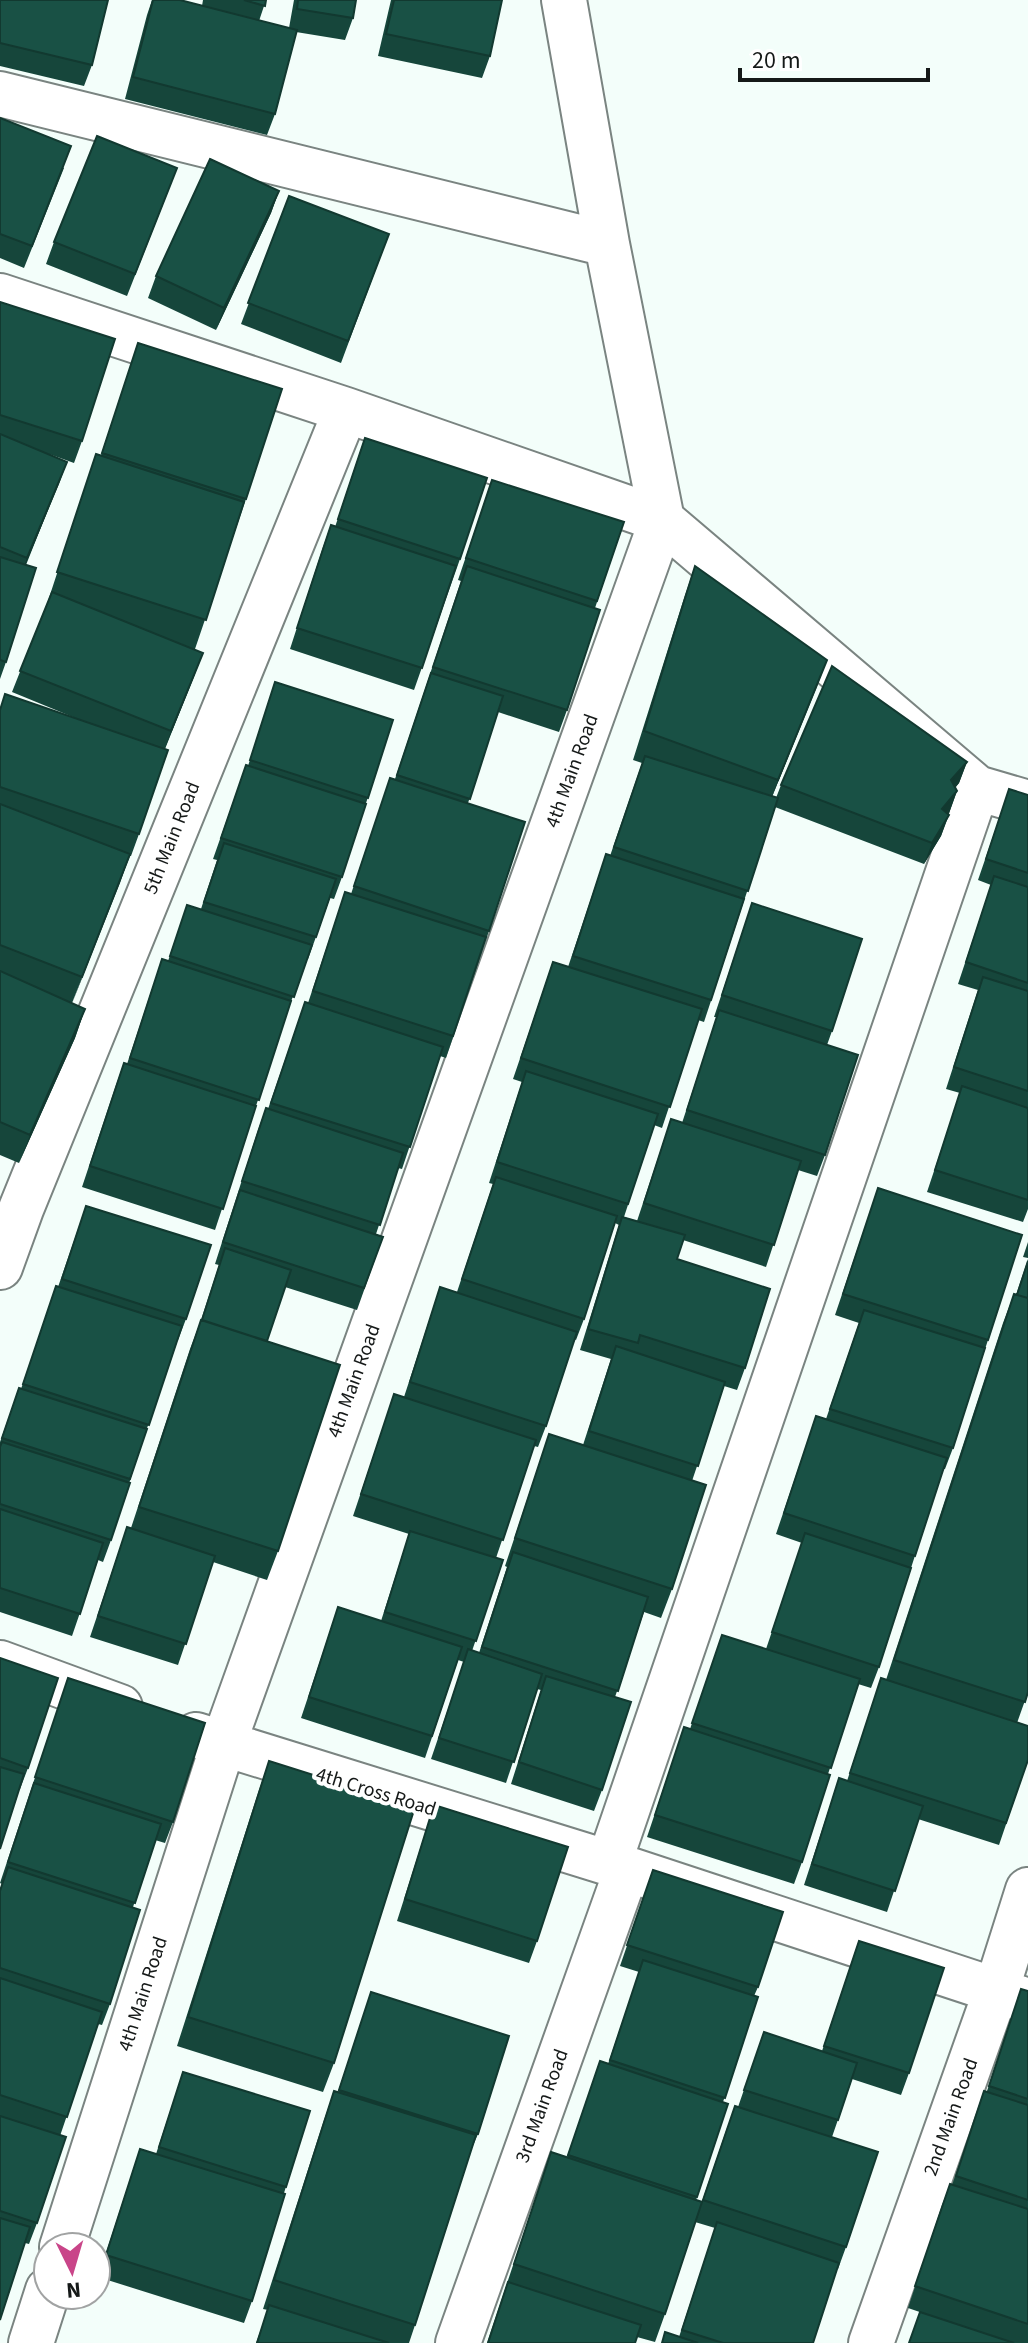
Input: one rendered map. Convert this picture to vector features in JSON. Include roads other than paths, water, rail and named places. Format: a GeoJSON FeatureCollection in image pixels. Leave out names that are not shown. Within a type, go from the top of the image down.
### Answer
{"type":"FeatureCollection","features":[{"type":"Feature","properties":{"kind":"street"},"geometry":{"type":"LineString","coordinates":[[564,0],[607,244],[662,520]]}},
{"type":"Feature","properties":{"kind":"street"},"geometry":{"type":"LineString","coordinates":[[0,94],[607,244]]}},
{"type":"Feature","properties":{"kind":"street"},"geometry":{"type":"LineString","coordinates":[[0,296],[346,410],[662,520],[977,788],[1028,803]]}},
{"type":"Feature","properties":{"kind":"street","name":"5th Main Road"},"geometry":{"type":"LineString","coordinates":[[0,1267],[10,1206],[346,410]]}},
{"type":"Feature","properties":{"kind":"street","name":"4th Main Road"},"geometry":{"type":"LineString","coordinates":[[67,2231],[223,1745],[662,520]]}},
{"type":"Feature","properties":{"kind":"street","name":"3rd Main Road"},"geometry":{"type":"LineString","coordinates":[[458,2343],[977,788]]}},
{"type":"Feature","properties":{"kind":"street","name":"4th Cross Road"},"geometry":{"type":"LineString","coordinates":[[0,1663],[223,1745],[618,1866],[1012,1996]]}},
{"type":"Feature","properties":{"kind":"street","name":"2nd Main Road"},"geometry":{"type":"LineString","coordinates":[[871,2343],[1012,1996],[1028,1890]]}},
{"type":"Feature","properties":{"kind":"street"},"geometry":{"type":"LineString","coordinates":[[31,2343],[41,2311]]}}]}
